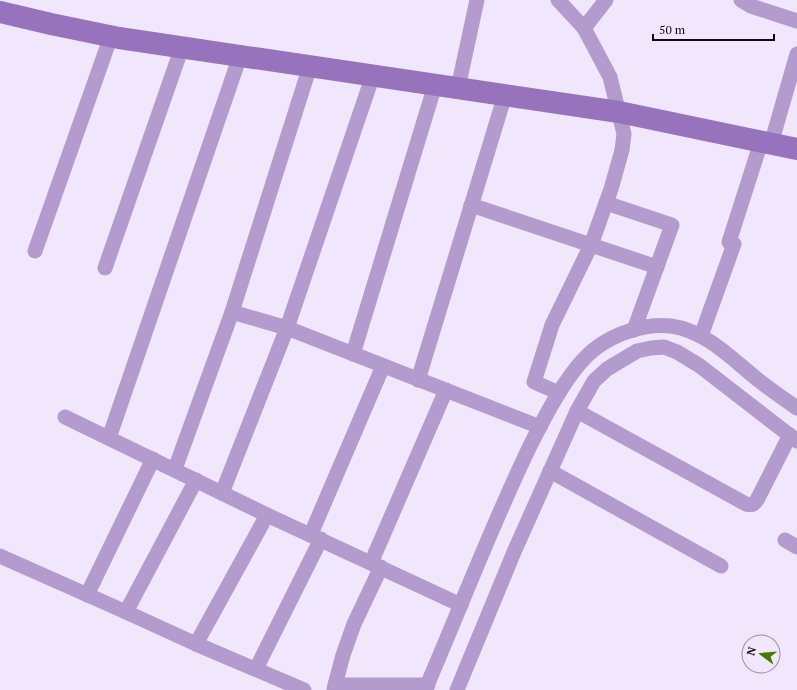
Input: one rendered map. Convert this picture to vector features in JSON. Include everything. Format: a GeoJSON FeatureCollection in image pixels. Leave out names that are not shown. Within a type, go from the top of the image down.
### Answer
{"type":"FeatureCollection","features":[{"type":"Feature","properties":{"kind":"main road"},"geometry":{"type":"LineString","coordinates":[[0,12],[111,36],[619,112],[797,149]]}},
{"type":"Feature","properties":{"kind":"street"},"geometry":{"type":"LineString","coordinates":[[458,88],[476,0]]}},
{"type":"Feature","properties":{"kind":"street"},"geometry":{"type":"LineString","coordinates":[[558,0],[584,28],[610,77],[624,134],[622,150],[606,203],[591,245],[552,325],[534,382],[559,393]]}},
{"type":"Feature","properties":{"kind":"street"},"geometry":{"type":"LineString","coordinates":[[584,28],[606,0]]}},
{"type":"Feature","properties":{"kind":"street"},"geometry":{"type":"LineString","coordinates":[[740,0],[751,6],[797,20]]}},
{"type":"Feature","properties":{"kind":"street"},"geometry":{"type":"LineString","coordinates":[[35,252],[111,36]]}},
{"type":"Feature","properties":{"kind":"street"},"geometry":{"type":"LineString","coordinates":[[105,268],[182,47]]}},
{"type":"Feature","properties":{"kind":"street"},"geometry":{"type":"LineString","coordinates":[[701,336],[734,244],[729,242],[797,54]]}},
{"type":"Feature","properties":{"kind":"street"},"geometry":{"type":"LineString","coordinates":[[109,438],[240,56]]}},
{"type":"Feature","properties":{"kind":"street"},"geometry":{"type":"LineString","coordinates":[[175,469],[232,312],[310,66]]}},
{"type":"Feature","properties":{"kind":"street"},"geometry":{"type":"LineString","coordinates":[[222,493],[287,328],[373,75]]}},
{"type":"Feature","properties":{"kind":"street"},"geometry":{"type":"LineString","coordinates":[[353,354],[435,85]]}},
{"type":"Feature","properties":{"kind":"street"},"geometry":{"type":"LineString","coordinates":[[418,380],[504,95]]}},
{"type":"Feature","properties":{"kind":"street"},"geometry":{"type":"LineString","coordinates":[[606,203],[672,225],[634,330]]}},
{"type":"Feature","properties":{"kind":"street"},"geometry":{"type":"LineString","coordinates":[[471,205],[657,267]]}},
{"type":"Feature","properties":{"kind":"street"},"geometry":{"type":"LineString","coordinates":[[232,312],[287,328],[540,427]]}},
{"type":"Feature","properties":{"kind":"street"},"geometry":{"type":"LineString","coordinates":[[446,390],[376,565],[343,655],[335,687],[426,687],[504,502],[540,427],[559,393],[577,367],[595,349],[616,336],[652,326],[672,326],[701,336],[706,338],[765,385],[797,408]]}},
{"type":"Feature","properties":{"kind":"street"},"geometry":{"type":"LineString","coordinates":[[457,690],[514,552],[577,411],[594,381],[607,369],[637,352],[651,348],[664,347],[700,366],[794,438],[755,504],[751,505],[746,504],[577,411]]}},
{"type":"Feature","properties":{"kind":"street"},"geometry":{"type":"LineString","coordinates":[[256,669],[316,537],[383,366]]}},
{"type":"Feature","properties":{"kind":"street"},"geometry":{"type":"LineString","coordinates":[[65,417],[175,469],[267,515],[461,605]]}},
{"type":"Feature","properties":{"kind":"street"},"geometry":{"type":"LineString","coordinates":[[88,595],[153,459]]}},
{"type":"Feature","properties":{"kind":"street"},"geometry":{"type":"LineString","coordinates":[[550,470],[720,566]]}},
{"type":"Feature","properties":{"kind":"street"},"geometry":{"type":"LineString","coordinates":[[126,612],[196,480]]}},
{"type":"Feature","properties":{"kind":"street"},"geometry":{"type":"LineString","coordinates":[[196,644],[267,515]]}},
{"type":"Feature","properties":{"kind":"street"},"geometry":{"type":"LineString","coordinates":[[0,556],[196,644],[304,690]]}}]}
